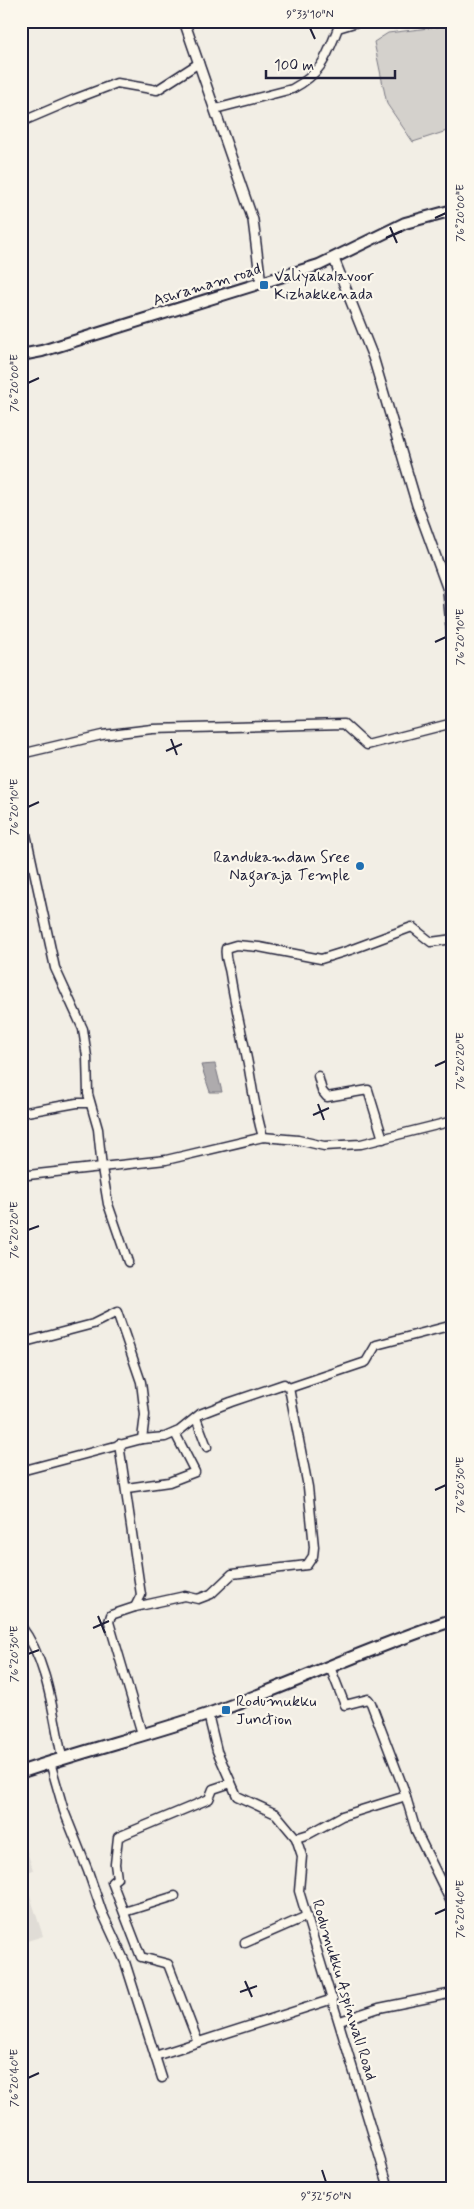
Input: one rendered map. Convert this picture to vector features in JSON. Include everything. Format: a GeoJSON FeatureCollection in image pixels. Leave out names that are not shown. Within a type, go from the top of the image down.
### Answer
{"type":"FeatureCollection","features":[{"type":"Feature","properties":{"kind":"main road","name":"Ashramam road"},"geometry":{"type":"LineString","coordinates":[[21,355],[42,351],[261,284],[334,259],[404,223],[453,210]]}},
{"type":"Feature","properties":{"kind":"main road"},"geometry":{"type":"LineString","coordinates":[[21,1772],[62,1757],[208,1714],[330,1667],[391,1641],[453,1620]]}},
{"type":"Feature","properties":{"kind":"street"},"geometry":{"type":"LineString","coordinates":[[184,21],[253,220],[261,284]]}},
{"type":"Feature","properties":{"kind":"street"},"geometry":{"type":"LineString","coordinates":[[216,109],[292,89],[300,85],[324,64],[338,28],[361,21]]}},
{"type":"Feature","properties":{"kind":"street"},"geometry":{"type":"LineString","coordinates":[[21,122],[117,83],[157,90],[199,63]]}},
{"type":"Feature","properties":{"kind":"street"},"geometry":{"type":"LineString","coordinates":[[334,259],[373,357],[417,505],[448,590],[453,652]]}},
{"type":"Feature","properties":{"kind":"street"},"geometry":{"type":"LineString","coordinates":[[21,754],[102,735],[152,729],[344,724],[367,745],[453,723]]}},
{"type":"Feature","properties":{"kind":"street"},"geometry":{"type":"LineString","coordinates":[[21,811],[55,968],[82,1029],[87,1057],[90,1103],[98,1129],[108,1204],[128,1262]]}},
{"type":"Feature","properties":{"kind":"street"},"geometry":{"type":"LineString","coordinates":[[263,1137],[256,1113],[249,1068],[236,1014],[230,971],[225,955],[226,948],[236,945],[259,947],[321,959],[412,927],[431,942],[453,939]]}},
{"type":"Feature","properties":{"kind":"street"},"geometry":{"type":"LineString","coordinates":[[318,1076],[322,1091],[327,1097],[368,1090],[383,1138]]}},
{"type":"Feature","properties":{"kind":"street"},"geometry":{"type":"LineString","coordinates":[[21,1113],[77,1103],[90,1103]]}},
{"type":"Feature","properties":{"kind":"street"},"geometry":{"type":"LineString","coordinates":[[21,1174],[28,1175],[74,1169],[102,1168],[166,1160],[263,1137],[298,1140],[324,1146],[361,1144],[453,1121]]}},
{"type":"Feature","properties":{"kind":"street"},"geometry":{"type":"LineString","coordinates":[[21,1343],[93,1324],[116,1312],[141,1382],[145,1415],[142,1439]]}},
{"type":"Feature","properties":{"kind":"street"},"geometry":{"type":"LineString","coordinates":[[290,1388],[366,1362],[376,1345],[453,1325]]}},
{"type":"Feature","properties":{"kind":"street"},"geometry":{"type":"LineString","coordinates":[[21,1470],[119,1444],[165,1437],[175,1433],[196,1418],[231,1402],[284,1384],[290,1388],[308,1487],[314,1548],[313,1556],[307,1565],[232,1574],[211,1594],[198,1599],[185,1596],[135,1607],[111,1615],[109,1622],[142,1734]]}},
{"type":"Feature","properties":{"kind":"street"},"geometry":{"type":"LineString","coordinates":[[196,1418],[206,1447]]}},
{"type":"Feature","properties":{"kind":"street"},"geometry":{"type":"LineString","coordinates":[[127,1488],[169,1482],[195,1472],[175,1433]]}},
{"type":"Feature","properties":{"kind":"street"},"geometry":{"type":"LineString","coordinates":[[119,1444],[127,1488],[129,1525],[141,1595],[135,1607]]}},
{"type":"Feature","properties":{"kind":"street"},"geometry":{"type":"LineString","coordinates":[[21,1626],[33,1641],[41,1662],[62,1757]]}},
{"type":"Feature","properties":{"kind":"street"},"geometry":{"type":"LineString","coordinates":[[330,1667],[346,1705],[368,1699],[371,1704],[406,1796],[416,1831],[453,1906]]}},
{"type":"Feature","properties":{"kind":"street","name":"Rodumukku Aspinwall Road"},"geometry":{"type":"LineString","coordinates":[[208,1714],[217,1751],[237,1796],[276,1814],[296,1838],[302,1856],[299,1891],[340,2021],[389,2188]]}},
{"type":"Feature","properties":{"kind":"street"},"geometry":{"type":"LineString","coordinates":[[50,1762],[64,1811],[102,1912],[126,1962],[162,2078]]}},
{"type":"Feature","properties":{"kind":"street"},"geometry":{"type":"LineString","coordinates":[[198,2042],[168,1964],[141,1957],[112,1882],[117,1878],[115,1864],[118,1837],[209,1799],[213,1789],[231,1783]]}},
{"type":"Feature","properties":{"kind":"street"},"geometry":{"type":"LineString","coordinates":[[296,1838],[309,1834],[342,1816],[406,1796]]}},
{"type":"Feature","properties":{"kind":"street"},"geometry":{"type":"LineString","coordinates":[[124,1912],[175,1896]]}},
{"type":"Feature","properties":{"kind":"street"},"geometry":{"type":"LineString","coordinates":[[245,1943],[307,1916]]}},
{"type":"Feature","properties":{"kind":"street"},"geometry":{"type":"LineString","coordinates":[[340,2021],[378,2008],[453,1993]]}},
{"type":"Feature","properties":{"kind":"street"},"geometry":{"type":"LineString","coordinates":[[155,2056],[333,1999]]}},
{"type":"Feature","properties":{"kind":"shaded area"},"geometry":{"type":"Polygon","coordinates":[[[453,25],[453,129],[413,142],[387,104],[374,42],[388,33],[453,25]]]}},
{"type":"Feature","properties":{"kind":"shaded area"},"geometry":{"type":"Polygon","coordinates":[[[215,1064],[222,1092],[210,1092],[201,1065],[215,1064]]]}},
{"type":"Feature","properties":{"kind":"shaded area"},"geometry":{"type":"Polygon","coordinates":[[[21,1839],[23,1839],[33,1870],[23,1874],[43,1936],[21,1943],[21,1839]]]}},
{"type":"Feature","properties":{"kind":"place","name":"Valiyakalavoor Kizhakkenada"},"geometry":{"type":"Point","coordinates":[264,285]}},
{"type":"Feature","properties":{"kind":"place","name":"Randukamdam Sree Nagaraja Temple"},"geometry":{"type":"Point","coordinates":[360,866]}},
{"type":"Feature","properties":{"kind":"place","name":"Rodumukku Junction"},"geometry":{"type":"Point","coordinates":[226,1710]}}]}
